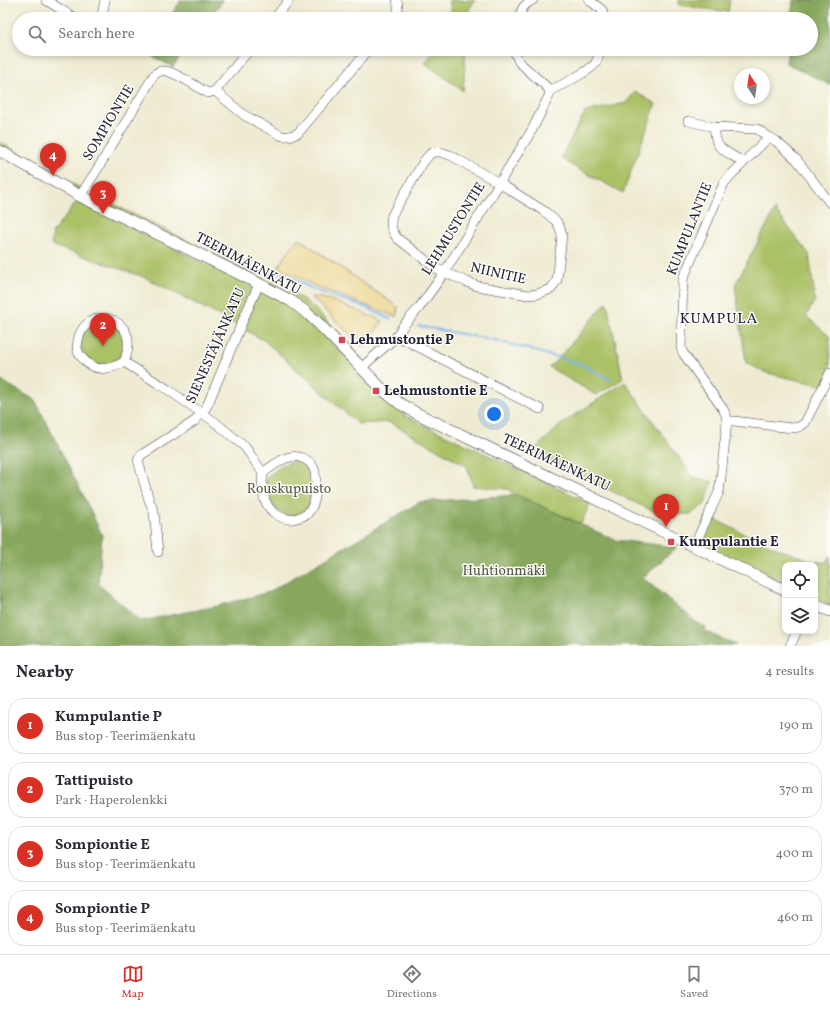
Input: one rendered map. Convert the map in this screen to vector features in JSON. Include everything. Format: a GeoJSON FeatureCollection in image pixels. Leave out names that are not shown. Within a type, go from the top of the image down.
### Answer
{"type":"FeatureCollection","features":[{"type":"Feature","properties":{"kind":"street"},"geometry":{"type":"LineString","coordinates":[[46,0],[65,12]]}},
{"type":"Feature","properties":{"kind":"street"},"geometry":{"type":"LineString","coordinates":[[103,12],[105,0]]}},
{"type":"Feature","properties":{"kind":"street"},"geometry":{"type":"LineString","coordinates":[[280,12],[289,0]]}},
{"type":"Feature","properties":{"kind":"street"},"geometry":{"type":"LineString","coordinates":[[397,0],[398,12]]}},
{"type":"Feature","properties":{"kind":"street"},"geometry":{"type":"LineString","coordinates":[[521,12],[528,3],[533,0]]}},
{"type":"Feature","properties":{"kind":"street"},"geometry":{"type":"LineString","coordinates":[[589,0],[602,12]]}},
{"type":"Feature","properties":{"kind":"street"},"geometry":{"type":"LineString","coordinates":[[244,56],[215,91],[244,115],[282,136],[298,133],[363,56]]}},
{"type":"Feature","properties":{"kind":"street"},"geometry":{"type":"LineString","coordinates":[[516,56],[518,62],[550,90],[557,88],[586,71],[594,65],[599,56]]}},
{"type":"Feature","properties":{"kind":"street","name":"SOMPIONTIE"},"geometry":{"type":"LineString","coordinates":[[80,196],[157,72],[166,71],[176,75],[208,93],[215,91]]}},
{"type":"Feature","properties":{"kind":"street","name":"LEHMUSTONTIE"},"geometry":{"type":"LineString","coordinates":[[361,368],[397,336],[444,273],[532,130],[549,96],[550,90]]}},
{"type":"Feature","properties":{"kind":"street"},"geometry":{"type":"LineString","coordinates":[[688,121],[714,127],[757,129],[776,141],[797,160],[830,203]]}},
{"type":"Feature","properties":{"kind":"street"},"geometry":{"type":"LineString","coordinates":[[714,127],[715,137],[719,146],[744,162]]}},
{"type":"Feature","properties":{"kind":"street","name":"KUMPULANTIE"},"geometry":{"type":"LineString","coordinates":[[727,421],[723,409],[683,353],[683,279],[724,184],[768,137]]}},
{"type":"Feature","properties":{"kind":"street","name":"TEERIMÄENKATU"},"geometry":{"type":"LineString","coordinates":[[0,150],[80,196],[291,301],[319,324],[383,390],[399,403],[418,414],[782,589]]}},
{"type":"Feature","properties":{"kind":"street","name":"NIINITIE"},"geometry":{"type":"LineString","coordinates":[[434,152],[450,155],[500,183],[544,211],[556,221],[560,228],[562,236],[557,280],[551,289],[545,292],[528,295],[477,286],[437,269],[397,238],[393,233],[391,227],[392,216],[424,161],[434,152]]}},
{"type":"Feature","properties":{"kind":"street","name":"SIENESTÄJÄNKATU"},"geometry":{"type":"LineString","coordinates":[[158,552],[154,512],[149,500],[138,460],[141,455],[195,421],[207,406],[259,284]]}},
{"type":"Feature","properties":{"kind":"street"},"geometry":{"type":"LineString","coordinates":[[98,318],[114,320],[122,326],[128,339],[127,354],[124,362],[106,369],[95,368],[88,364],[81,356],[77,347],[78,337],[84,327],[91,321],[98,318]]}},
{"type":"Feature","properties":{"kind":"street"},"geometry":{"type":"LineString","coordinates":[[397,336],[540,409]]}},
{"type":"Feature","properties":{"kind":"street"},"geometry":{"type":"LineString","coordinates":[[124,362],[215,422],[245,447],[263,473],[262,483],[264,498],[269,508],[277,516],[288,519],[296,519],[307,514],[316,495],[314,467],[305,459],[296,456],[288,457],[280,461],[263,473]]}},
{"type":"Feature","properties":{"kind":"street"},"geometry":{"type":"LineString","coordinates":[[694,546],[719,492],[727,421],[792,428],[799,427],[805,423],[830,374]]}},
{"type":"Feature","properties":{"kind":"street"},"geometry":{"type":"LineString","coordinates":[[818,605],[830,611]]}},
{"type":"Feature","properties":{"kind":"street"},"geometry":{"type":"LineString","coordinates":[[790,646],[796,634]]}},
{"type":"Feature","properties":{"kind":"green space"},"geometry":{"type":"Polygon","coordinates":[[[181,0],[223,0],[214,12],[173,12],[181,0]]]}},
{"type":"Feature","properties":{"kind":"green space"},"geometry":{"type":"Polygon","coordinates":[[[449,0],[475,0],[469,9],[469,12],[452,12],[449,0]]]}},
{"type":"Feature","properties":{"kind":"green space"},"geometry":{"type":"Polygon","coordinates":[[[679,0],[730,0],[728,12],[679,5],[679,0]]]}},
{"type":"Feature","properties":{"kind":"green space"},"geometry":{"type":"Polygon","coordinates":[[[793,0],[830,0],[830,85],[786,63],[787,56],[818,56],[818,12],[792,12],[793,0]]]}},
{"type":"Feature","properties":{"kind":"green space"},"geometry":{"type":"Polygon","coordinates":[[[152,56],[181,56],[173,67],[152,56]]]}},
{"type":"Feature","properties":{"kind":"green space"},"geometry":{"type":"Polygon","coordinates":[[[430,56],[466,56],[463,91],[425,63],[430,56]]]}},
{"type":"Feature","properties":{"kind":"green space"},"geometry":{"type":"Polygon","coordinates":[[[635,92],[656,104],[623,193],[561,158],[585,112],[626,103],[635,92]]]}},
{"type":"Feature","properties":{"kind":"green space"},"geometry":{"type":"Polygon","coordinates":[[[0,142],[82,189],[79,190],[0,146],[0,142]]]}},
{"type":"Feature","properties":{"kind":"green space"},"geometry":{"type":"Polygon","coordinates":[[[91,195],[95,195],[301,298],[314,308],[364,360],[359,359],[324,323],[94,199],[91,195]]]}},
{"type":"Feature","properties":{"kind":"green space"},"geometry":{"type":"Polygon","coordinates":[[[77,201],[275,297],[301,314],[406,413],[403,415],[590,503],[581,524],[507,489],[473,486],[467,466],[389,422],[358,424],[265,341],[144,277],[51,245],[53,232],[77,201]]]}},
{"type":"Feature","properties":{"kind":"green space"},"geometry":{"type":"Polygon","coordinates":[[[775,210],[809,254],[815,300],[806,316],[830,337],[830,374],[824,386],[767,373],[746,363],[735,285],[775,210]]]}},
{"type":"Feature","properties":{"kind":"green space"},"geometry":{"type":"Polygon","coordinates":[[[607,302],[623,379],[596,395],[549,367],[558,359],[607,302]]]}},
{"type":"Feature","properties":{"kind":"green space"},"geometry":{"type":"Polygon","coordinates":[[[103,322],[115,326],[121,332],[125,344],[121,356],[115,362],[103,366],[91,362],[85,356],[81,344],[85,332],[91,326],[103,322]]]}},
{"type":"Feature","properties":{"kind":"green space","name":"Huhtionmäki"},"geometry":{"type":"Polygon","coordinates":[[[0,380],[35,400],[102,535],[98,584],[141,621],[218,606],[269,592],[420,502],[517,495],[615,540],[677,547],[643,578],[697,623],[706,627],[705,631],[736,645],[594,646],[568,643],[559,646],[0,646],[0,380]]]}},
{"type":"Feature","properties":{"kind":"green space"},"geometry":{"type":"Polygon","coordinates":[[[625,382],[692,476],[712,482],[705,504],[691,514],[661,515],[535,454],[534,450],[564,422],[625,382]]]}},
{"type":"Feature","properties":{"kind":"green space","name":"Rouskupuisto"},"geometry":{"type":"Polygon","coordinates":[[[297,460],[304,462],[311,469],[313,492],[309,505],[303,512],[292,516],[285,516],[271,505],[266,493],[266,478],[282,465],[297,460]]]}},
{"type":"Feature","properties":{"kind":"green space"},"geometry":{"type":"Polygon","coordinates":[[[707,516],[762,542],[818,562],[782,562],[782,583],[696,542],[707,516]]]}},
{"type":"Feature","properties":{"kind":"green space"},"geometry":{"type":"Polygon","coordinates":[[[830,556],[830,606],[818,600],[818,562],[826,562],[830,556]]]}},
{"type":"Feature","properties":{"kind":"sand"},"geometry":{"type":"Polygon","coordinates":[[[298,238],[398,307],[397,317],[317,287],[278,267],[298,238]]]}},
{"type":"Feature","properties":{"kind":"sand"},"geometry":{"type":"Polygon","coordinates":[[[311,297],[328,299],[383,321],[363,347],[311,297]]]}},
{"type":"Feature","properties":{"kind":"waterway"},"geometry":{"type":"LineString","coordinates":[[275,270],[315,290],[365,307],[390,319]]}},
{"type":"Feature","properties":{"kind":"waterway"},"geometry":{"type":"LineString","coordinates":[[418,326],[495,340],[581,364],[611,380]]}},
{"type":"Feature","properties":{"kind":"place","name":"Sompiontie P"},"geometry":{"type":"Point","coordinates":[53,176]}},
{"type":"Feature","properties":{"kind":"place","name":"Sompiontie E"},"geometry":{"type":"Point","coordinates":[103,214]}},
{"type":"Feature","properties":{"kind":"place","name":"Lehmustontie P"},"geometry":{"type":"Point","coordinates":[342,340]}},
{"type":"Feature","properties":{"kind":"place","name":"Tattipuisto"},"geometry":{"type":"Point","coordinates":[103,346]}},
{"type":"Feature","properties":{"kind":"place","name":"Lehmustontie E"},"geometry":{"type":"Point","coordinates":[376,391]}},
{"type":"Feature","properties":{"kind":"place","name":"Kumpulantie P"},"geometry":{"type":"Point","coordinates":[666,527]}},
{"type":"Feature","properties":{"kind":"place","name":"Kumpulantie E"},"geometry":{"type":"Point","coordinates":[671,542]}},
{"type":"Feature","properties":{"kind":"district","name":"KUMPULA"},"geometry":{"type":"Point","coordinates":[719,319]}}]}
